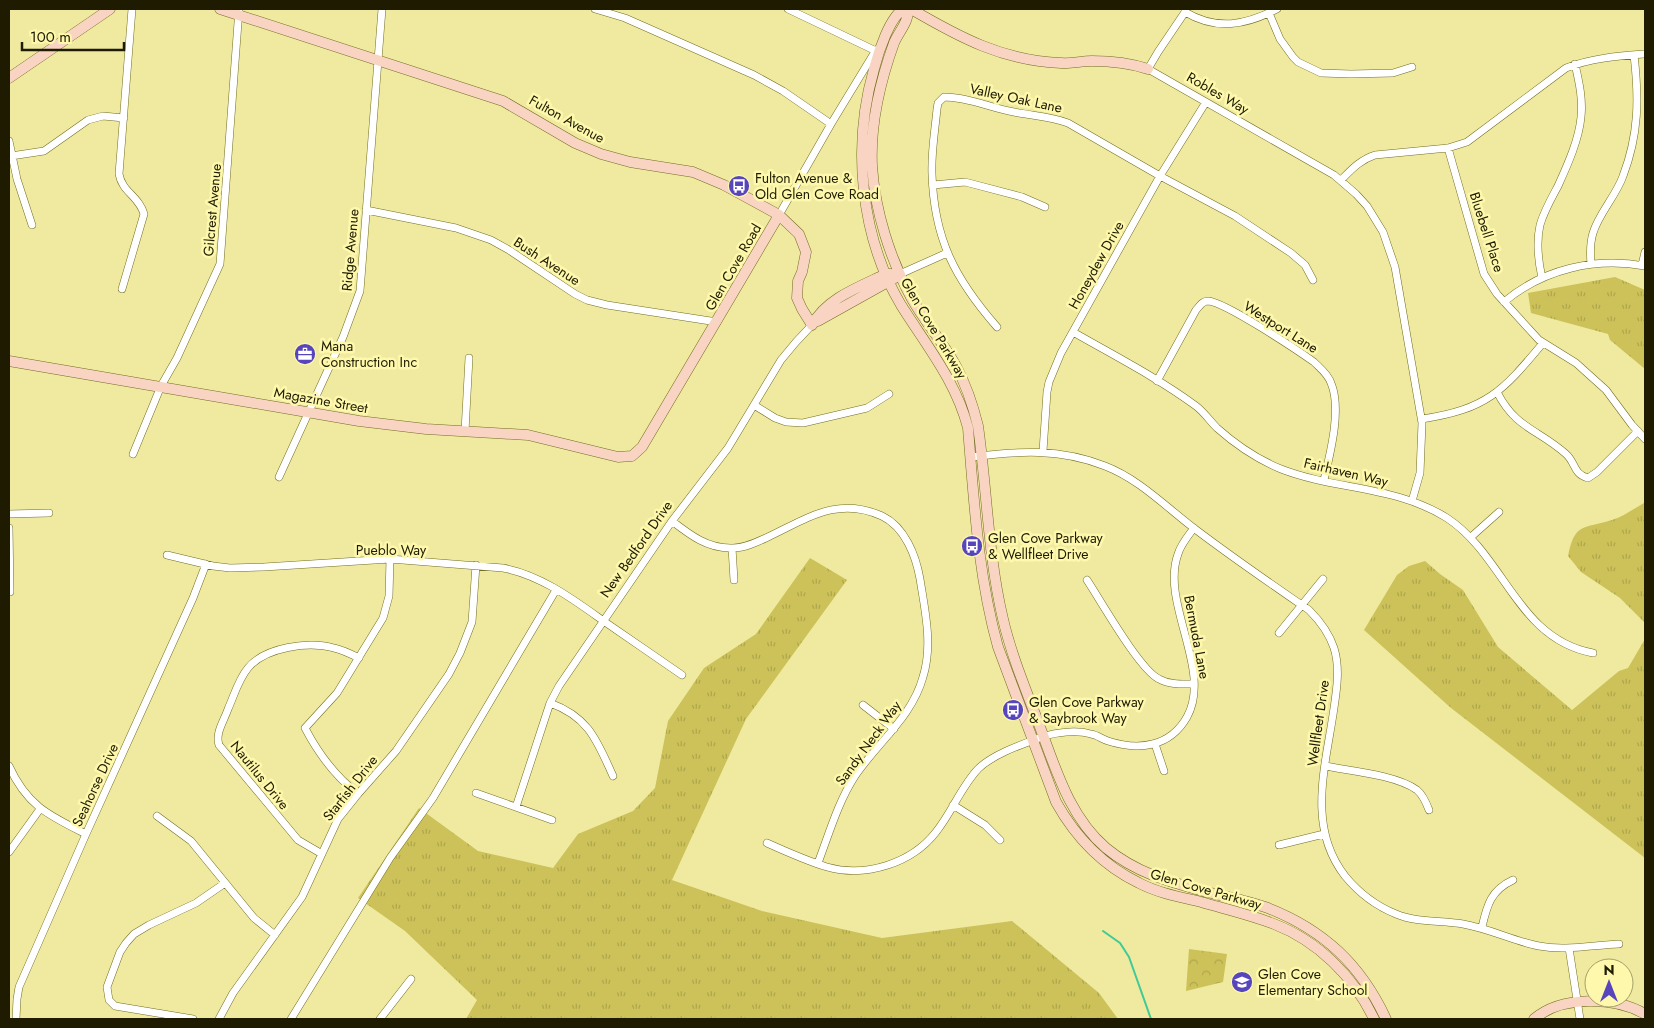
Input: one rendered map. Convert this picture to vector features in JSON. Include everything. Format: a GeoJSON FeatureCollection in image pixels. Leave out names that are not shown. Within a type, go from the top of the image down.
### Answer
{"type":"FeatureCollection","features":[{"type":"Feature","properties":{"kind":"main road"},"geometry":{"type":"LineString","coordinates":[[9,78],[110,9]]}},
{"type":"Feature","properties":{"kind":"main road","name":"Fulton Avenue"},"geometry":{"type":"LineString","coordinates":[[220,9],[239,12],[377,61],[503,101],[575,143],[600,154],[630,162],[679,169],[724,185],[779,215],[799,234],[806,252],[798,282],[797,298],[812,325]]}},
{"type":"Feature","properties":{"kind":"main road","name":"Glen Cove Road"},"geometry":{"type":"LineString","coordinates":[[888,30],[898,12],[907,9]]}},
{"type":"Feature","properties":{"kind":"main road","name":"Glen Cove Parkway"},"geometry":{"type":"LineString","coordinates":[[907,9],[908,16],[895,42],[877,104],[872,165],[876,196],[883,225],[900,274],[916,305],[955,364],[968,391],[978,426],[996,583],[1003,620],[1063,789],[1085,826],[1105,847],[1127,864],[1149,875],[1267,908],[1310,928],[1334,946],[1352,964],[1377,1000],[1386,1019]]}},
{"type":"Feature","properties":{"kind":"main road","name":"Robles Way"},"geometry":{"type":"LineString","coordinates":[[907,9],[959,37],[1010,56],[1061,63],[1091,61],[1130,64],[1148,69]]}},
{"type":"Feature","properties":{"kind":"main road","name":"Glen Cove Parkway"},"geometry":{"type":"LineString","coordinates":[[888,30],[870,81],[862,160],[864,198],[873,236],[888,278],[900,303],[945,372],[957,396],[968,428],[979,542],[992,626],[1056,802],[1073,829],[1097,856],[1116,871],[1160,892],[1261,919],[1302,937],[1340,968],[1359,993],[1374,1019]]}},
{"type":"Feature","properties":{"kind":"main road","name":"Glen Cove Road"},"geometry":{"type":"LineString","coordinates":[[628,457],[636,454],[642,447],[718,322],[779,215]]}},
{"type":"Feature","properties":{"kind":"main road","name":"New Bedford Drive"},"geometry":{"type":"LineString","coordinates":[[812,325],[818,314],[842,295],[900,274]]}},
{"type":"Feature","properties":{"kind":"main road","name":"Magazine Street"},"geometry":{"type":"LineString","coordinates":[[9,362],[394,426],[528,435],[610,455],[628,457]]}},
{"type":"Feature","properties":{"kind":"main road"},"geometry":{"type":"LineString","coordinates":[[1534,1019],[1548,1010],[1577,1003],[1609,1002],[1626,1005],[1645,1014]]}},
{"type":"Feature","properties":{"kind":"street"},"geometry":{"type":"LineString","coordinates":[[122,289],[144,214],[137,199],[122,185],[120,180],[132,9]]}},
{"type":"Feature","properties":{"kind":"street","name":"Ridge Avenue"},"geometry":{"type":"LineString","coordinates":[[279,478],[357,302],[361,281],[382,9]]}},
{"type":"Feature","properties":{"kind":"street"},"geometry":{"type":"LineString","coordinates":[[595,9],[625,18],[754,75],[783,91],[831,124]]}},
{"type":"Feature","properties":{"kind":"street"},"geometry":{"type":"LineString","coordinates":[[788,9],[876,51]]}},
{"type":"Feature","properties":{"kind":"street"},"geometry":{"type":"LineString","coordinates":[[1148,69],[1185,11],[1217,23],[1232,24],[1252,21],[1277,9]]}},
{"type":"Feature","properties":{"kind":"street","name":"Gilcrest Avenue"},"geometry":{"type":"LineString","coordinates":[[133,454],[161,386],[177,358],[220,264],[239,12]]}},
{"type":"Feature","properties":{"kind":"street"},"geometry":{"type":"LineString","coordinates":[[1268,13],[1280,39],[1298,62],[1321,73],[1393,73],[1412,67]]}},
{"type":"Feature","properties":{"kind":"street","name":"Glen Cove Road"},"geometry":{"type":"LineString","coordinates":[[779,215],[888,30]]}},
{"type":"Feature","properties":{"kind":"street"},"geometry":{"type":"LineString","coordinates":[[1341,180],[1365,158],[1375,155],[1448,148],[1467,142],[1548,80],[1575,64],[1618,56],[1645,54]]}},
{"type":"Feature","properties":{"kind":"street"},"geometry":{"type":"LineString","coordinates":[[1591,264],[1590,246],[1593,232],[1623,177],[1636,132],[1634,55]]}},
{"type":"Feature","properties":{"kind":"street"},"geometry":{"type":"LineString","coordinates":[[1542,278],[1538,260],[1538,238],[1541,224],[1578,135],[1581,118],[1580,88],[1575,64]]}},
{"type":"Feature","properties":{"kind":"street","name":"Robles Way"},"geometry":{"type":"LineString","coordinates":[[1148,69],[1341,180],[1367,206],[1383,232],[1395,267],[1422,419],[1420,473],[1412,501]]}},
{"type":"Feature","properties":{"kind":"street","name":"Valley Oak Lane"},"geometry":{"type":"LineString","coordinates":[[997,327],[956,273],[947,253],[936,214],[932,173],[937,109],[938,103],[944,97],[1014,112],[1054,117],[1068,122],[1160,176],[1235,216],[1291,253],[1305,265],[1313,280]]}},
{"type":"Feature","properties":{"kind":"street","name":"Honeydew Drive"},"geometry":{"type":"LineString","coordinates":[[1043,451],[1049,382],[1061,354],[1160,176],[1206,102]]}},
{"type":"Feature","properties":{"kind":"street"},"geometry":{"type":"LineString","coordinates":[[11,156],[44,151],[88,120],[102,116],[124,118]]}},
{"type":"Feature","properties":{"kind":"street"},"geometry":{"type":"LineString","coordinates":[[9,141],[11,156],[32,225]]}},
{"type":"Feature","properties":{"kind":"street","name":"Bluebell Place"},"geometry":{"type":"LineString","coordinates":[[1448,148],[1484,274],[1504,302],[1538,340],[1587,371],[1606,390],[1645,439]]}},
{"type":"Feature","properties":{"kind":"street"},"geometry":{"type":"LineString","coordinates":[[933,185],[965,182],[1022,197],[1045,207]]}},
{"type":"Feature","properties":{"kind":"street","name":"Bush Avenue"},"geometry":{"type":"LineString","coordinates":[[366,210],[456,228],[484,238],[509,250],[587,300],[607,306],[718,322]]}},
{"type":"Feature","properties":{"kind":"street"},"geometry":{"type":"LineString","coordinates":[[1504,302],[1542,278],[1569,268],[1591,264],[1630,263],[1644,265],[1645,252]]}},
{"type":"Feature","properties":{"kind":"street","name":"New Bedford Drive"},"geometry":{"type":"LineString","coordinates":[[900,274],[947,253]]}},
{"type":"Feature","properties":{"kind":"street","name":"Westport Lane"},"geometry":{"type":"LineString","coordinates":[[1157,380],[1202,302],[1211,301],[1234,312],[1314,362],[1324,371],[1331,383],[1335,411],[1332,444],[1324,480]]}},
{"type":"Feature","properties":{"kind":"street","name":"New Bedford Drive"},"geometry":{"type":"LineString","coordinates":[[516,807],[550,703],[558,686],[672,521],[728,448],[781,360],[812,325]]}},
{"type":"Feature","properties":{"kind":"street","name":"Fairhaven Way"},"geometry":{"type":"LineString","coordinates":[[1073,332],[1157,380],[1199,408],[1218,428],[1258,457],[1280,469],[1412,501],[1448,518],[1471,537],[1529,615],[1565,644],[1577,650],[1593,653]]}},
{"type":"Feature","properties":{"kind":"street"},"geometry":{"type":"LineString","coordinates":[[1422,419],[1462,411],[1481,403],[1497,392],[1516,374],[1543,343]]}},
{"type":"Feature","properties":{"kind":"street"},"geometry":{"type":"LineString","coordinates":[[465,431],[469,358]]}},
{"type":"Feature","properties":{"kind":"street"},"geometry":{"type":"LineString","coordinates":[[1497,392],[1504,406],[1523,426],[1556,445],[1570,458],[1577,473],[1588,478],[1597,472],[1638,431]]}},
{"type":"Feature","properties":{"kind":"street"},"geometry":{"type":"LineString","coordinates":[[754,405],[781,420],[803,423],[867,408],[889,394]]}},
{"type":"Feature","properties":{"kind":"street","name":"Wellfleet Drive"},"geometry":{"type":"LineString","coordinates":[[970,457],[1011,452],[1043,451],[1075,457],[1104,465],[1117,471],[1145,489],[1194,528],[1302,605],[1317,618],[1324,628],[1337,660],[1337,686],[1321,796],[1324,834],[1332,856],[1350,882],[1368,899],[1397,915],[1418,920],[1451,922],[1482,927],[1523,943],[1569,948],[1619,944]]}},
{"type":"Feature","properties":{"kind":"street","name":"Sandy Neck Way"},"geometry":{"type":"LineString","coordinates":[[672,521],[697,540],[708,544],[732,548],[745,547],[817,514],[835,508],[847,507],[872,512],[889,520],[904,536],[914,556],[919,574],[926,619],[928,646],[924,675],[919,689],[906,712],[851,783],[818,863]]}},
{"type":"Feature","properties":{"kind":"street"},"geometry":{"type":"LineString","coordinates":[[1471,537],[1499,512]]}},
{"type":"Feature","properties":{"kind":"street"},"geometry":{"type":"LineString","coordinates":[[9,514],[49,513]]}},
{"type":"Feature","properties":{"kind":"street"},"geometry":{"type":"LineString","coordinates":[[9,528],[10,592]]}},
{"type":"Feature","properties":{"kind":"street","name":"Bermuda Lane"},"geometry":{"type":"LineString","coordinates":[[768,843],[828,867],[861,870],[881,867],[900,861],[929,840],[938,830],[979,769],[1004,752],[1044,736],[1077,732],[1092,734],[1107,741],[1128,746],[1150,746],[1171,735],[1180,727],[1188,715],[1194,695],[1189,650],[1175,589],[1175,567],[1178,554],[1194,528]]}},
{"type":"Feature","properties":{"kind":"street"},"geometry":{"type":"LineString","coordinates":[[732,548],[734,580]]}},
{"type":"Feature","properties":{"kind":"street","name":"Pueblo Way"},"geometry":{"type":"LineString","coordinates":[[167,554],[230,568],[390,559],[516,570],[556,590],[682,675]]}},
{"type":"Feature","properties":{"kind":"street"},"geometry":{"type":"LineString","coordinates":[[358,794],[341,780],[313,743],[305,728],[336,693],[383,618],[389,596],[390,559]]}},
{"type":"Feature","properties":{"kind":"street","name":"Seahorse Drive"},"geometry":{"type":"LineString","coordinates":[[16,1019],[16,999],[20,987],[86,834],[178,634],[206,564]]}},
{"type":"Feature","properties":{"kind":"street","name":"Starfish Drive"},"geometry":{"type":"LineString","coordinates":[[219,1019],[233,993],[276,936],[302,896],[338,819],[396,751],[439,689],[460,653],[472,622],[476,566]]}},
{"type":"Feature","properties":{"kind":"street"},"geometry":{"type":"LineString","coordinates":[[1279,633],[1323,579]]}},
{"type":"Feature","properties":{"kind":"street"},"geometry":{"type":"LineString","coordinates":[[1087,580],[1113,622],[1150,672],[1159,679],[1175,684],[1194,684]]}},
{"type":"Feature","properties":{"kind":"street"},"geometry":{"type":"LineString","coordinates":[[291,1019],[390,858],[433,798],[556,590]]}},
{"type":"Feature","properties":{"kind":"street","name":"Nautilus Drive"},"geometry":{"type":"LineString","coordinates":[[322,854],[298,840],[284,826],[219,746],[218,734],[242,676],[252,663],[262,656],[277,650],[293,647],[318,646],[334,648],[359,658]]}},
{"type":"Feature","properties":{"kind":"street"},"geometry":{"type":"LineString","coordinates":[[550,703],[571,713],[583,722],[600,748],[613,776]]}},
{"type":"Feature","properties":{"kind":"street"},"geometry":{"type":"LineString","coordinates":[[864,705],[894,729]]}},
{"type":"Feature","properties":{"kind":"street"},"geometry":{"type":"LineString","coordinates":[[1155,744],[1164,771]]}},
{"type":"Feature","properties":{"kind":"street"},"geometry":{"type":"LineString","coordinates":[[9,766],[19,786],[40,809],[51,817],[86,834]]}},
{"type":"Feature","properties":{"kind":"street"},"geometry":{"type":"LineString","coordinates":[[1325,766],[1393,779],[1417,790],[1423,796],[1429,810]]}},
{"type":"Feature","properties":{"kind":"street"},"geometry":{"type":"LineString","coordinates":[[476,793],[552,820]]}},
{"type":"Feature","properties":{"kind":"street"},"geometry":{"type":"LineString","coordinates":[[953,805],[985,825],[1000,840]]}},
{"type":"Feature","properties":{"kind":"street"},"geometry":{"type":"LineString","coordinates":[[9,852],[40,809]]}},
{"type":"Feature","properties":{"kind":"street"},"geometry":{"type":"LineString","coordinates":[[158,816],[191,841],[254,918],[276,936]]}},
{"type":"Feature","properties":{"kind":"street"},"geometry":{"type":"LineString","coordinates":[[1279,846],[1324,834]]}},
{"type":"Feature","properties":{"kind":"street"},"geometry":{"type":"LineString","coordinates":[[1482,927],[1490,899],[1500,886],[1513,880]]}},
{"type":"Feature","properties":{"kind":"street"},"geometry":{"type":"LineString","coordinates":[[193,1019],[115,1006],[109,1000],[107,987],[120,952],[134,934],[196,903],[225,883]]}},
{"type":"Feature","properties":{"kind":"street"},"geometry":{"type":"LineString","coordinates":[[1569,948],[1580,1019]]}},
{"type":"Feature","properties":{"kind":"street"},"geometry":{"type":"LineString","coordinates":[[380,1019],[411,979]]}},
{"type":"Feature","properties":{"kind":"green space"},"geometry":{"type":"Polygon","coordinates":[[[1615,277],[1645,290],[1645,369],[1610,340],[1608,334],[1531,313],[1528,293],[1615,277]]]}},
{"type":"Feature","properties":{"kind":"green space"},"geometry":{"type":"Polygon","coordinates":[[[1644,503],[1645,623],[1620,598],[1581,572],[1568,556],[1577,532],[1587,526],[1616,519],[1644,503]]]}},
{"type":"Feature","properties":{"kind":"green space"},"geometry":{"type":"Polygon","coordinates":[[[810,558],[847,580],[746,719],[672,880],[762,911],[882,938],[1012,921],[1099,993],[1118,1019],[466,1019],[477,1000],[405,931],[358,898],[419,808],[478,851],[553,868],[578,834],[633,811],[655,788],[668,721],[704,668],[756,634],[810,558]]]}},
{"type":"Feature","properties":{"kind":"green space"},"geometry":{"type":"Polygon","coordinates":[[[1425,561],[1463,590],[1498,647],[1572,710],[1619,671],[1628,668],[1645,639],[1645,858],[1451,708],[1364,630],[1397,575],[1409,566],[1425,561]]]}},
{"type":"Feature","properties":{"kind":"green space"},"geometry":{"type":"Polygon","coordinates":[[[1189,949],[1227,954],[1223,982],[1186,991],[1189,949]]]}},
{"type":"Feature","properties":{"kind":"waterway"},"geometry":{"type":"LineString","coordinates":[[1103,931],[1120,943],[1129,957],[1151,1019]]}},
{"type":"Feature","properties":{"kind":"place","name":"Fulton Avenue & Old Glen Cove Road"},"geometry":{"type":"Point","coordinates":[739,186]}},
{"type":"Feature","properties":{"kind":"place","name":"Mana Construction Inc"},"geometry":{"type":"Point","coordinates":[305,354]}},
{"type":"Feature","properties":{"kind":"place","name":"Glen Cove Parkway & Wellfleet Drive"},"geometry":{"type":"Point","coordinates":[972,546]}},
{"type":"Feature","properties":{"kind":"place","name":"Glen Cove Parkway & Saybrook Way"},"geometry":{"type":"Point","coordinates":[1013,710]}},
{"type":"Feature","properties":{"kind":"place","name":"Glen Cove Elementary School"},"geometry":{"type":"Point","coordinates":[1242,982]}}]}
